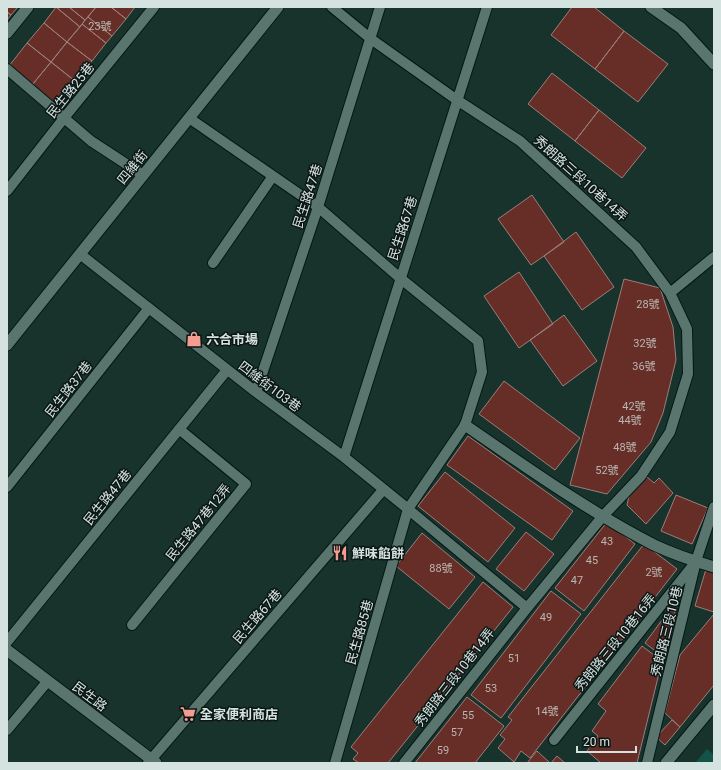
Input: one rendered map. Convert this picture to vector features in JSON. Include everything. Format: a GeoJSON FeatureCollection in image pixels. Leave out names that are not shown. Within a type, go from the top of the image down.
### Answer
{"type":"FeatureCollection","features":[{"type":"Feature","properties":{"kind":"street"},"geometry":{"type":"LineString","coordinates":[[7,32],[28,7]]}},
{"type":"Feature","properties":{"kind":"street","name":"四維街"},"geometry":{"type":"LineString","coordinates":[[7,344],[278,7]]}},
{"type":"Feature","properties":{"kind":"street"},"geometry":{"type":"LineString","coordinates":[[651,7],[681,28],[714,64]]}},
{"type":"Feature","properties":{"kind":"street"},"geometry":{"type":"LineString","coordinates":[[465,425],[547,481],[603,516],[656,546],[714,567]]}},
{"type":"Feature","properties":{"kind":"street","name":"民生路"},"geometry":{"type":"LineString","coordinates":[[7,650],[152,762]]}},
{"type":"Feature","properties":{"kind":"street"},"geometry":{"type":"LineString","coordinates":[[666,763],[714,706]]}},
{"type":"Feature","properties":{"kind":"lane","name":"民生路25巷"},"geometry":{"type":"LineString","coordinates":[[7,191],[154,7]]}},
{"type":"Feature","properties":{"kind":"lane","name":"秀朗路三段10巷14弄"},"geometry":{"type":"LineString","coordinates":[[332,7],[371,39],[457,100],[520,141],[636,247],[670,293],[687,329],[688,374],[670,432],[641,476],[603,516],[527,608],[404,763]]}},
{"type":"Feature","properties":{"kind":"lane","name":"民生路47巷"},"geometry":{"type":"LineString","coordinates":[[256,392],[318,207],[380,7]]}},
{"type":"Feature","properties":{"kind":"lane","name":"民生路67巷"},"geometry":{"type":"LineString","coordinates":[[344,457],[487,7]]}},
{"type":"Feature","properties":{"kind":"lane"},"geometry":{"type":"LineString","coordinates":[[7,69],[91,141],[144,175]]}},
{"type":"Feature","properties":{"kind":"lane","name":"民生路85巷"},"geometry":{"type":"LineString","coordinates":[[189,118],[318,207],[400,278],[478,341],[482,372],[465,425],[408,509],[335,763]]}},
{"type":"Feature","properties":{"kind":"lane"},"geometry":{"type":"LineString","coordinates":[[213,263],[273,176]]}},
{"type":"Feature","properties":{"kind":"lane","name":"四維街103巷"},"geometry":{"type":"LineString","coordinates":[[80,254],[227,370],[344,457],[408,509]]}},
{"type":"Feature","properties":{"kind":"lane"},"geometry":{"type":"LineString","coordinates":[[670,293],[714,257]]}},
{"type":"Feature","properties":{"kind":"lane","name":"民生路37巷"},"geometry":{"type":"LineString","coordinates":[[7,487],[149,308]]}},
{"type":"Feature","properties":{"kind":"lane","name":"民生路47巷"},"geometry":{"type":"LineString","coordinates":[[7,642],[227,370]]}},
{"type":"Feature","properties":{"kind":"lane","name":"民生路47巷12弄"},"geometry":{"type":"LineString","coordinates":[[132,625],[246,484],[179,429]]}},
{"type":"Feature","properties":{"kind":"lane","name":"民生路67巷"},"geometry":{"type":"LineString","coordinates":[[152,762],[383,490]]}},
{"type":"Feature","properties":{"kind":"lane","name":"秀朗路三段10巷"},"geometry":{"type":"LineString","coordinates":[[647,763],[696,561],[714,507]]}},
{"type":"Feature","properties":{"kind":"lane"},"geometry":{"type":"LineString","coordinates":[[408,509],[527,608]]}},
{"type":"Feature","properties":{"kind":"lane","name":"秀朗路三段10巷16弄"},"geometry":{"type":"LineString","coordinates":[[554,740],[696,561]]}},
{"type":"Feature","properties":{"kind":"lane"},"geometry":{"type":"LineString","coordinates":[[7,730],[47,682]]}},
{"type":"Feature","properties":{"kind":"green space"},"geometry":{"type":"Polygon","coordinates":[[[707,749],[714,755],[714,763],[695,763],[707,749]]]}},
{"type":"Feature","properties":{"kind":"building"},"geometry":{"type":"Polygon","coordinates":[[[7,7],[18,7],[11,15],[7,12],[7,7]]]}},
{"type":"Feature","properties":{"kind":"building"},"geometry":{"type":"Polygon","coordinates":[[[56,7],[80,27],[67,42],[44,23],[56,7]]]}},
{"type":"Feature","properties":{"kind":"building"},"geometry":{"type":"Polygon","coordinates":[[[56,7],[69,7],[85,20],[80,27],[56,7]]]}},
{"type":"Feature","properties":{"kind":"building"},"geometry":{"type":"Polygon","coordinates":[[[69,7],[96,7],[85,20],[69,7]]]}},
{"type":"Feature","properties":{"kind":"building"},"geometry":{"type":"Polygon","coordinates":[[[96,7],[111,7],[126,19],[112,36],[88,17],[96,7]]]}},
{"type":"Feature","properties":{"kind":"building"},"geometry":{"type":"Polygon","coordinates":[[[111,7],[135,7],[126,19],[111,7]]]}},
{"type":"Feature","properties":{"kind":"building"},"geometry":{"type":"Polygon","coordinates":[[[572,7],[594,7],[624,31],[595,69],[551,35],[572,7]]]}},
{"type":"Feature","properties":{"kind":"building"},"geometry":{"type":"Polygon","coordinates":[[[7,12],[11,15],[7,20],[7,12]]]}},
{"type":"Feature","properties":{"kind":"building"},"geometry":{"type":"Polygon","coordinates":[[[88,17],[112,36],[106,43],[82,24],[88,17]]]}},
{"type":"Feature","properties":{"kind":"building"},"geometry":{"type":"Polygon","coordinates":[[[44,23],[67,42],[51,62],[27,43],[44,23]]]}},
{"type":"Feature","properties":{"kind":"building"},"geometry":{"type":"Polygon","coordinates":[[[82,24],[106,43],[92,61],[67,42],[82,24]]]}},
{"type":"Feature","properties":{"kind":"building"},"geometry":{"type":"Polygon","coordinates":[[[624,31],[668,64],[638,102],[595,69],[624,31]]]}},
{"type":"Feature","properties":{"kind":"building"},"geometry":{"type":"Polygon","coordinates":[[[67,42],[92,61],[75,81],[51,62],[67,42]]]}},
{"type":"Feature","properties":{"kind":"building"},"geometry":{"type":"Polygon","coordinates":[[[27,43],[51,62],[32,85],[9,66],[27,43]]]}},
{"type":"Feature","properties":{"kind":"building"},"geometry":{"type":"Polygon","coordinates":[[[51,62],[75,81],[56,105],[32,85],[51,62]]]}},
{"type":"Feature","properties":{"kind":"building"},"geometry":{"type":"Polygon","coordinates":[[[552,73],[599,110],[575,141],[528,104],[552,73]]]}},
{"type":"Feature","properties":{"kind":"building"},"geometry":{"type":"Polygon","coordinates":[[[599,110],[646,148],[622,178],[575,141],[599,110]]]}},
{"type":"Feature","properties":{"kind":"building"},"geometry":{"type":"Polygon","coordinates":[[[532,195],[564,242],[531,265],[498,219],[532,195]]]}},
{"type":"Feature","properties":{"kind":"building"},"geometry":{"type":"Polygon","coordinates":[[[576,232],[614,287],[582,310],[544,256],[576,232]]]}},
{"type":"Feature","properties":{"kind":"building"},"geometry":{"type":"Polygon","coordinates":[[[519,272],[553,324],[519,348],[484,296],[519,272]]]}},
{"type":"Feature","properties":{"kind":"building"},"geometry":{"type":"Polygon","coordinates":[[[624,279],[660,288],[673,327],[676,360],[663,413],[651,442],[607,494],[570,485],[624,279]]]}},
{"type":"Feature","properties":{"kind":"building"},"geometry":{"type":"Polygon","coordinates":[[[564,315],[597,361],[563,386],[530,340],[564,315]]]}},
{"type":"Feature","properties":{"kind":"building"},"geometry":{"type":"Polygon","coordinates":[[[504,381],[580,438],[555,470],[479,414],[504,381]]]}},
{"type":"Feature","properties":{"kind":"building"},"geometry":{"type":"Polygon","coordinates":[[[468,436],[573,511],[552,540],[447,465],[468,436]]]}},
{"type":"Feature","properties":{"kind":"building"},"geometry":{"type":"Polygon","coordinates":[[[445,472],[515,528],[488,562],[418,506],[445,472]]]}},
{"type":"Feature","properties":{"kind":"building"},"geometry":{"type":"Polygon","coordinates":[[[647,477],[654,483],[659,478],[673,493],[646,524],[627,505],[629,496],[647,477]]]}},
{"type":"Feature","properties":{"kind":"building"},"geometry":{"type":"Polygon","coordinates":[[[676,495],[708,508],[692,544],[661,531],[676,495]]]}},
{"type":"Feature","properties":{"kind":"building"},"geometry":{"type":"Polygon","coordinates":[[[607,522],[635,544],[584,611],[555,588],[607,522]]]}},
{"type":"Feature","properties":{"kind":"building"},"geometry":{"type":"Polygon","coordinates":[[[526,532],[554,554],[524,591],[496,569],[526,532]]]}},
{"type":"Feature","properties":{"kind":"building"},"geometry":{"type":"Polygon","coordinates":[[[422,533],[475,577],[449,609],[396,566],[422,533]]]}},
{"type":"Feature","properties":{"kind":"building"},"geometry":{"type":"Polygon","coordinates":[[[644,544],[677,569],[530,758],[521,751],[514,762],[498,748],[505,739],[500,735],[512,720],[508,717],[644,544]]]}},
{"type":"Feature","properties":{"kind":"building"},"geometry":{"type":"Polygon","coordinates":[[[706,569],[714,572],[714,612],[695,606],[706,569]]]}},
{"type":"Feature","properties":{"kind":"building"},"geometry":{"type":"Polygon","coordinates":[[[483,582],[513,607],[388,763],[359,763],[353,759],[358,753],[351,747],[483,582]]]}},
{"type":"Feature","properties":{"kind":"building"},"geometry":{"type":"Polygon","coordinates":[[[551,591],[581,614],[501,718],[471,695],[551,591]]]}},
{"type":"Feature","properties":{"kind":"building"},"geometry":{"type":"Polygon","coordinates":[[[671,608],[675,612],[663,657],[645,643],[671,608]]]}},
{"type":"Feature","properties":{"kind":"building"},"geometry":{"type":"Polygon","coordinates":[[[714,614],[714,685],[680,727],[665,713],[680,655],[714,614]]]}},
{"type":"Feature","properties":{"kind":"building"},"geometry":{"type":"Polygon","coordinates":[[[642,646],[662,661],[637,763],[601,763],[587,751],[598,736],[592,731],[606,711],[598,704],[642,646]]]}},
{"type":"Feature","properties":{"kind":"building"},"geometry":{"type":"Polygon","coordinates":[[[467,697],[504,726],[475,763],[415,763],[467,697]]]}},
{"type":"Feature","properties":{"kind":"building"},"geometry":{"type":"Polygon","coordinates":[[[672,720],[680,727],[665,745],[656,737],[672,720]]]}},
{"type":"Feature","properties":{"kind":"building"},"geometry":{"type":"Polygon","coordinates":[[[537,751],[550,763],[527,763],[537,751]]]}},
{"type":"Feature","properties":{"kind":"building"},"geometry":{"type":"Polygon","coordinates":[[[557,756],[565,763],[551,763],[557,756]]]}},
{"type":"Feature","properties":{"kind":"place","name":"六合市場"},"geometry":{"type":"Point","coordinates":[194,339]}},
{"type":"Feature","properties":{"kind":"place","name":"鮮味餡餅"},"geometry":{"type":"Point","coordinates":[340,553]}},
{"type":"Feature","properties":{"kind":"place","name":"全家便利商店"},"geometry":{"type":"Point","coordinates":[188,714]}}]}
